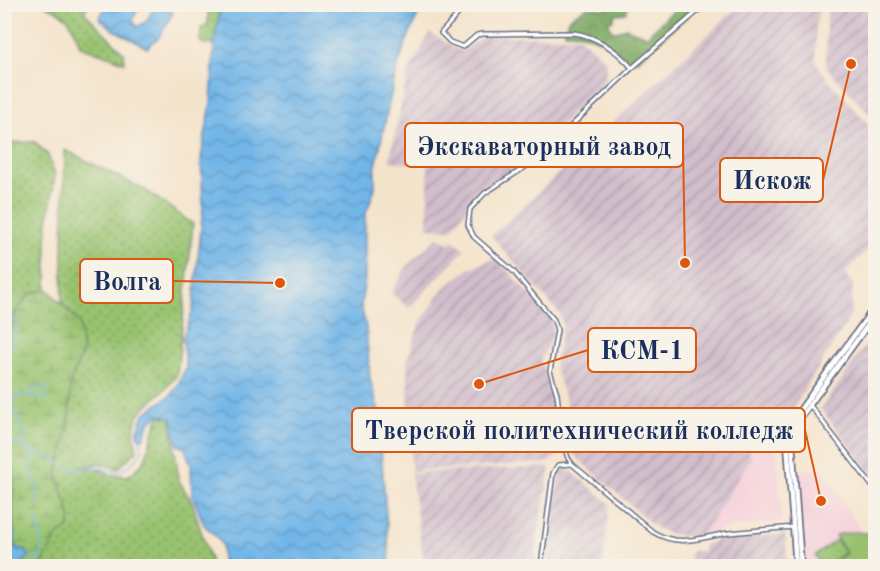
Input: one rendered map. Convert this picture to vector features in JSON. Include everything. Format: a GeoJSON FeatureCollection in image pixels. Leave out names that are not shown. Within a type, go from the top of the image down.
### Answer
{"type":"FeatureCollection","features":[{"type":"Feature","properties":{"kind":"main road"},"geometry":{"type":"LineString","coordinates":[[4,22],[11,4]]}},
{"type":"Feature","properties":{"kind":"street"},"geometry":{"type":"LineString","coordinates":[[467,4],[441,33],[459,46],[483,34],[574,33],[605,45],[618,53],[632,68]]}},
{"type":"Feature","properties":{"kind":"street"},"geometry":{"type":"LineString","coordinates":[[706,4],[632,68],[533,162],[485,193],[473,204],[468,211],[468,225],[474,237],[513,271],[555,320],[557,330],[550,371],[557,394],[563,443],[572,464],[653,532],[666,539],[688,542],[724,534],[795,527]]}},
{"type":"Feature","properties":{"kind":"street"},"geometry":{"type":"LineString","coordinates":[[798,567],[792,438],[795,425],[876,305]]}},
{"type":"Feature","properties":{"kind":"street"},"geometry":{"type":"LineString","coordinates":[[808,403],[876,314]]}},
{"type":"Feature","properties":{"kind":"street"},"geometry":{"type":"LineString","coordinates":[[808,403],[876,491]]}},
{"type":"Feature","properties":{"kind":"street"},"geometry":{"type":"LineString","coordinates":[[541,567],[554,470],[561,464],[572,464]]}},
{"type":"Feature","properties":{"kind":"shaded area"},"geometry":{"type":"Polygon","coordinates":[[[740,5],[820,5],[816,24],[816,62],[826,77],[875,132],[875,250],[868,249],[845,273],[853,284],[851,315],[774,439],[764,431],[748,445],[751,458],[704,532],[701,535],[684,536],[669,534],[655,527],[573,454],[565,398],[554,366],[563,326],[560,314],[491,236],[740,5]]]}},
{"type":"Feature","properties":{"kind":"shaded area"},"geometry":{"type":"Polygon","coordinates":[[[829,5],[875,5],[875,120],[826,67],[826,23],[829,5]]]}},
{"type":"Feature","properties":{"kind":"shaded area"},"geometry":{"type":"Polygon","coordinates":[[[430,33],[459,50],[464,50],[484,36],[580,37],[606,61],[606,76],[599,86],[545,138],[545,142],[527,155],[527,159],[513,166],[515,171],[479,190],[452,229],[428,228],[428,165],[389,161],[408,74],[430,33]]]}},
{"type":"Feature","properties":{"kind":"shaded area"},"geometry":{"type":"Polygon","coordinates":[[[438,237],[450,244],[453,240],[465,249],[409,308],[391,293],[408,265],[438,237]]]}},
{"type":"Feature","properties":{"kind":"shaded area"},"geometry":{"type":"Polygon","coordinates":[[[496,258],[553,320],[552,337],[540,361],[549,380],[557,419],[559,454],[547,463],[411,471],[407,360],[419,325],[442,290],[470,268],[496,258]]]}},
{"type":"Feature","properties":{"kind":"shaded area"},"geometry":{"type":"Polygon","coordinates":[[[875,332],[875,479],[821,409],[875,332]]]}},
{"type":"Feature","properties":{"kind":"shaded area"},"geometry":{"type":"Polygon","coordinates":[[[764,431],[774,439],[777,454],[782,522],[732,527],[707,535],[704,532],[751,458],[748,445],[764,431]]]}},
{"type":"Feature","properties":{"kind":"shaded area"},"geometry":{"type":"Polygon","coordinates":[[[550,467],[536,545],[536,566],[424,566],[411,473],[550,467]]]}},
{"type":"Feature","properties":{"kind":"shaded area"},"geometry":{"type":"Polygon","coordinates":[[[560,469],[571,471],[610,504],[603,566],[546,566],[560,469]]]}},
{"type":"Feature","properties":{"kind":"shaded area"},"geometry":{"type":"Polygon","coordinates":[[[823,469],[867,541],[833,566],[806,566],[797,471],[823,469]]]}},
{"type":"Feature","properties":{"kind":"shaded area"},"geometry":{"type":"Polygon","coordinates":[[[785,534],[788,566],[687,566],[692,551],[703,551],[704,545],[719,540],[785,534]]]}},
{"type":"Feature","properties":{"kind":"green space"},"geometry":{"type":"Polygon","coordinates":[[[89,5],[84,12],[124,53],[124,62],[80,46],[69,21],[46,6],[89,5]]]}},
{"type":"Feature","properties":{"kind":"green space"},"geometry":{"type":"Polygon","coordinates":[[[210,5],[221,5],[214,44],[204,44],[200,41],[201,28],[208,24],[210,5]]]}},
{"type":"Feature","properties":{"kind":"green space"},"geometry":{"type":"Polygon","coordinates":[[[609,5],[629,5],[626,13],[615,14],[613,20],[608,22],[613,32],[626,28],[647,36],[679,5],[691,5],[687,16],[637,61],[632,58],[627,59],[607,44],[590,36],[565,32],[568,19],[587,7],[605,9],[609,5]]]}},
{"type":"Feature","properties":{"kind":"green space"},"geometry":{"type":"Polygon","coordinates":[[[35,142],[48,155],[55,175],[47,229],[47,289],[62,304],[65,150],[147,191],[193,224],[177,375],[138,417],[134,430],[137,450],[118,469],[99,463],[80,468],[100,469],[110,475],[128,476],[145,459],[159,415],[171,418],[179,481],[192,502],[212,566],[24,566],[24,561],[29,558],[16,548],[13,524],[8,525],[13,499],[11,508],[5,509],[5,143],[35,142]]]}},
{"type":"Feature","properties":{"kind":"green space"},"geometry":{"type":"Polygon","coordinates":[[[47,289],[79,322],[83,351],[71,380],[69,424],[57,474],[71,518],[69,528],[57,536],[41,566],[24,566],[25,550],[16,548],[13,523],[14,476],[4,439],[5,354],[16,310],[30,294],[47,289]]]}},
{"type":"Feature","properties":{"kind":"green space"},"geometry":{"type":"Polygon","coordinates":[[[854,532],[867,533],[875,546],[875,566],[843,566],[841,564],[828,566],[846,553],[835,535],[854,532]]]}},
{"type":"Feature","properties":{"kind":"green space"},"geometry":{"type":"Polygon","coordinates":[[[836,540],[845,552],[823,566],[815,556],[836,540]]]}},
{"type":"Feature","properties":{"kind":"water"},"geometry":{"type":"Polygon","coordinates":[[[108,4],[140,5],[133,19],[137,27],[146,22],[155,5],[168,5],[173,13],[160,36],[147,48],[113,29],[99,18],[108,4]]]}},
{"type":"Feature","properties":{"kind":"water"},"geometry":{"type":"Polygon","coordinates":[[[221,5],[424,5],[399,64],[375,170],[375,188],[365,216],[365,278],[361,306],[366,328],[370,379],[381,419],[381,450],[390,566],[222,566],[222,546],[217,537],[204,525],[192,494],[191,466],[185,448],[177,445],[172,419],[157,415],[149,423],[144,437],[140,439],[138,436],[144,414],[171,395],[186,367],[183,338],[193,310],[203,207],[201,158],[211,104],[214,44],[221,5]]]}},
{"type":"Feature","properties":{"kind":"water"},"geometry":{"type":"Polygon","coordinates":[[[13,523],[16,548],[25,550],[30,556],[24,561],[24,566],[5,566],[8,525],[13,523]]]}},
{"type":"Feature","properties":{"kind":"waterway"},"geometry":{"type":"LineString","coordinates":[[4,319],[11,318],[18,321],[4,368]]}},
{"type":"Feature","properties":{"kind":"waterway"},"geometry":{"type":"LineString","coordinates":[[4,380],[6,388],[4,395]]}},
{"type":"Feature","properties":{"kind":"waterway"},"geometry":{"type":"LineString","coordinates":[[31,397],[32,387],[47,388],[48,391]]}},
{"type":"Feature","properties":{"kind":"waterway"},"geometry":{"type":"LineString","coordinates":[[25,448],[25,432],[14,412],[14,397],[22,395],[47,399],[47,396]]}},
{"type":"Feature","properties":{"kind":"waterway"},"geometry":{"type":"LineString","coordinates":[[4,431],[7,439],[31,451]]}},
{"type":"Feature","properties":{"kind":"waterway"},"geometry":{"type":"LineString","coordinates":[[37,503],[37,485],[30,468],[31,451],[43,457],[52,456],[72,471],[95,466],[118,473],[135,461],[142,450],[140,438]]}},
{"type":"Feature","properties":{"kind":"waterway"},"geometry":{"type":"LineString","coordinates":[[30,556],[39,560],[43,546],[36,517]]}},
{"type":"Feature","properties":{"kind":"place","name":"Искож"},"geometry":{"type":"Point","coordinates":[851,64]}},
{"type":"Feature","properties":{"kind":"place","name":"Экскаваторный завод"},"geometry":{"type":"Point","coordinates":[685,263]}},
{"type":"Feature","properties":{"kind":"place","name":"Волга"},"geometry":{"type":"Point","coordinates":[280,283]}},
{"type":"Feature","properties":{"kind":"place","name":"КСМ-1"},"geometry":{"type":"Point","coordinates":[479,384]}},
{"type":"Feature","properties":{"kind":"place","name":"Тверской политехнический колледж"},"geometry":{"type":"Point","coordinates":[821,501]}}]}
